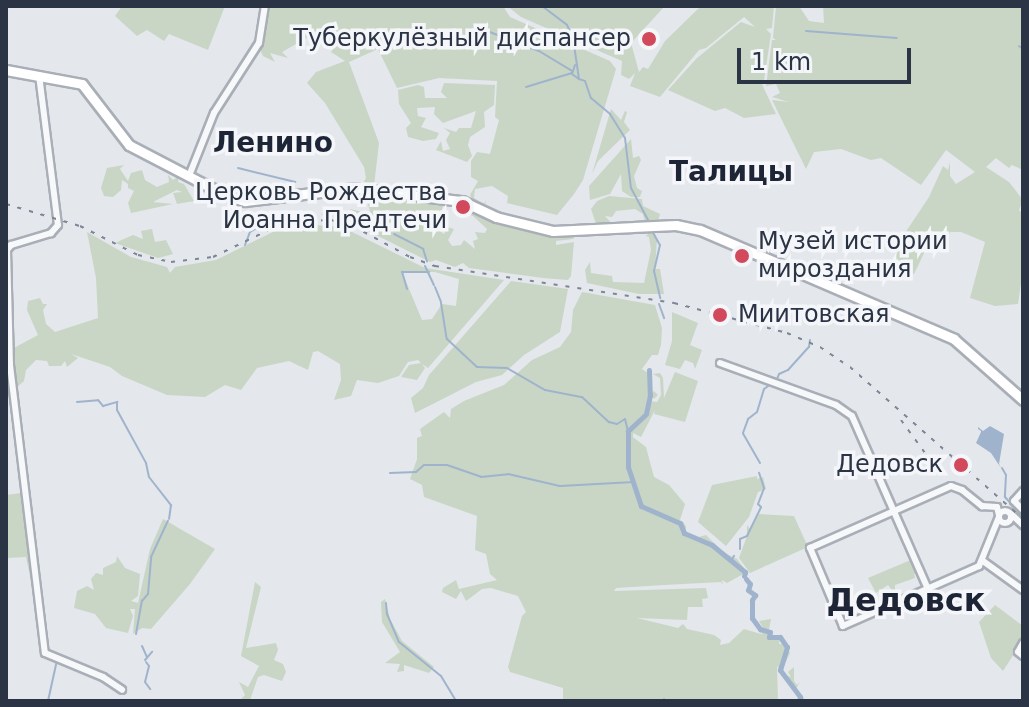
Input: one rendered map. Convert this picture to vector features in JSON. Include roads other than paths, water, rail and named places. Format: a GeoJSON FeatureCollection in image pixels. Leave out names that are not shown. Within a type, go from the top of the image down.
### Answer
{"type":"FeatureCollection","features":[{"type":"Feature","properties":{"kind":"main road"},"geometry":{"type":"LineString","coordinates":[[6,70],[82,84],[126,143],[225,195],[249,202],[354,188],[462,201],[496,217],[549,231],[682,225],[714,235],[954,339],[1023,400]]}},
{"type":"Feature","properties":{"kind":"street"},"geometry":{"type":"LineString","coordinates":[[189,175],[214,113],[259,43],[265,6]]}},
{"type":"Feature","properties":{"kind":"street"},"geometry":{"type":"LineString","coordinates":[[39,75],[59,219],[51,233],[7,248],[10,358],[45,653],[103,677],[122,690]]}},
{"type":"Feature","properties":{"kind":"street"},"geometry":{"type":"LineString","coordinates":[[720,363],[847,411],[928,589]]}},
{"type":"Feature","properties":{"kind":"street"},"geometry":{"type":"LineString","coordinates":[[954,487],[982,506],[990,507],[997,508],[999,516],[983,561],[977,567],[843,626],[810,548],[954,487]]}},
{"type":"Feature","properties":{"kind":"street"},"geometry":{"type":"LineString","coordinates":[[1023,491],[1015,503],[1023,510]]}},
{"type":"Feature","properties":{"kind":"street"},"geometry":{"type":"LineString","coordinates":[[990,507],[999,506],[1022,524]]}},
{"type":"Feature","properties":{"kind":"street"},"geometry":{"type":"LineString","coordinates":[[999,516],[1009,513]]}},
{"type":"Feature","properties":{"kind":"street"},"geometry":{"type":"LineString","coordinates":[[1007,523],[1009,513]]}},
{"type":"Feature","properties":{"kind":"street"},"geometry":{"type":"LineString","coordinates":[[999,516],[1007,523]]}},
{"type":"Feature","properties":{"kind":"street"},"geometry":{"type":"LineString","coordinates":[[993,532],[1007,523],[1022,524]]}},
{"type":"Feature","properties":{"kind":"street"},"geometry":{"type":"LineString","coordinates":[[983,561],[1023,590]]}},
{"type":"Feature","properties":{"kind":"street"},"geometry":{"type":"LineString","coordinates":[[1020,654],[1023,643]]}},
{"type":"Feature","properties":{"kind":"water"},"geometry":{"type":"Polygon","coordinates":[[[990,426],[1004,434],[1001,468],[991,453],[976,443],[981,432],[978,427],[983,431],[990,426]]]}},
{"type":"Feature","properties":{"kind":"waterway"},"geometry":{"type":"LineString","coordinates":[[542,6],[567,25],[573,38],[579,79],[585,81],[591,98],[610,114],[625,138],[631,188],[649,222]]}},
{"type":"Feature","properties":{"kind":"waterway"},"geometry":{"type":"LineString","coordinates":[[482,29],[539,51],[572,71]]}},
{"type":"Feature","properties":{"kind":"waterway"},"geometry":{"type":"LineString","coordinates":[[806,31],[897,38]]}},
{"type":"Feature","properties":{"kind":"waterway"},"geometry":{"type":"LineString","coordinates":[[1019,46],[1023,49]]}},
{"type":"Feature","properties":{"kind":"waterway"},"geometry":{"type":"LineString","coordinates":[[575,65],[572,74],[579,79]]}},
{"type":"Feature","properties":{"kind":"waterway"},"geometry":{"type":"LineString","coordinates":[[526,87],[572,73]]}},
{"type":"Feature","properties":{"kind":"waterway"},"geometry":{"type":"LineString","coordinates":[[238,168],[295,182]]}},
{"type":"Feature","properties":{"kind":"waterway"},"geometry":{"type":"LineString","coordinates":[[245,245],[250,232],[265,223]]}},
{"type":"Feature","properties":{"kind":"waterway"},"geometry":{"type":"LineString","coordinates":[[651,229],[660,245],[654,271],[660,298]]}},
{"type":"Feature","properties":{"kind":"waterway"},"geometry":{"type":"LineString","coordinates":[[394,234],[423,249],[427,261]]}},
{"type":"Feature","properties":{"kind":"waterway"},"geometry":{"type":"LineString","coordinates":[[425,266],[434,285]]}},
{"type":"Feature","properties":{"kind":"waterway"},"geometry":{"type":"LineString","coordinates":[[407,289],[402,272],[429,272]]}},
{"type":"Feature","properties":{"kind":"waterway"},"geometry":{"type":"LineString","coordinates":[[435,287],[441,302]]}},
{"type":"Feature","properties":{"kind":"waterway"},"geometry":{"type":"LineString","coordinates":[[441,303],[447,339],[477,367],[507,368],[545,390],[582,397],[609,422],[617,424],[625,419],[628,431]]}},
{"type":"Feature","properties":{"kind":"waterway"},"geometry":{"type":"LineString","coordinates":[[659,304],[664,318]]}},
{"type":"Feature","properties":{"kind":"waterway"},"geometry":{"type":"LineString","coordinates":[[777,379],[809,347],[810,340]]}},
{"type":"Feature","properties":{"kind":"waterway"},"geometry":{"type":"LineString","coordinates":[[649,370],[650,395],[646,414],[628,431],[628,467],[641,506],[680,523],[684,533],[712,545],[745,572],[744,576]]}},
{"type":"Feature","properties":{"kind":"waterway"},"geometry":{"type":"LineString","coordinates":[[760,463],[743,433],[748,419],[757,412],[764,389],[771,384]]}},
{"type":"Feature","properties":{"kind":"waterway"},"geometry":{"type":"LineString","coordinates":[[77,402],[98,400],[103,406],[117,402],[117,410],[146,463],[149,477],[171,505],[169,519]]}},
{"type":"Feature","properties":{"kind":"waterway"},"geometry":{"type":"LineString","coordinates":[[390,473],[416,472],[424,465],[447,465],[481,477],[508,474],[560,486],[634,482]]}},
{"type":"Feature","properties":{"kind":"waterway"},"geometry":{"type":"LineString","coordinates":[[1002,468],[1006,475],[1005,497],[1023,517]]}},
{"type":"Feature","properties":{"kind":"waterway"},"geometry":{"type":"LineString","coordinates":[[740,549],[740,539],[747,536],[761,507],[758,504],[764,488],[759,473]]}},
{"type":"Feature","properties":{"kind":"waterway"},"geometry":{"type":"LineString","coordinates":[[136,634],[142,601],[148,594],[151,557],[168,521]]}},
{"type":"Feature","properties":{"kind":"waterway"},"geometry":{"type":"LineString","coordinates":[[731,561],[734,556]]}},
{"type":"Feature","properties":{"kind":"waterway"},"geometry":{"type":"LineString","coordinates":[[746,579],[750,584],[748,590],[755,595],[752,618],[760,629],[770,632],[769,637],[780,637],[787,647],[780,670],[800,697],[799,701]]}},
{"type":"Feature","properties":{"kind":"waterway"},"geometry":{"type":"LineString","coordinates":[[386,603],[387,614],[399,642],[441,676],[456,701]]}},
{"type":"Feature","properties":{"kind":"waterway"},"geometry":{"type":"LineString","coordinates":[[142,646],[147,657]]}},
{"type":"Feature","properties":{"kind":"waterway"},"geometry":{"type":"LineString","coordinates":[[145,660],[152,652]]}},
{"type":"Feature","properties":{"kind":"waterway"},"geometry":{"type":"LineString","coordinates":[[48,701],[57,660]]}},
{"type":"Feature","properties":{"kind":"waterway"},"geometry":{"type":"LineString","coordinates":[[146,662],[149,666],[145,682],[150,689]]}},
{"type":"Feature","properties":{"kind":"railway"},"geometry":{"type":"LineString","coordinates":[[6,204],[80,226],[138,255],[171,262],[213,257],[285,222],[331,220],[353,226],[410,257],[435,266],[674,303],[787,333],[820,347],[850,367],[1023,519]]}},
{"type":"Feature","properties":{"kind":"railway"},"geometry":{"type":"LineString","coordinates":[[901,420],[933,464]]}},
{"type":"Feature","properties":{"kind":"place","name":"Туберкулёзный диспансер"},"geometry":{"type":"Point","coordinates":[649,39]}},
{"type":"Feature","properties":{"kind":"place","name":"Церковь Рождества Иоанна Предтечи"},"geometry":{"type":"Point","coordinates":[463,207]}},
{"type":"Feature","properties":{"kind":"place","name":"Музей истории мироздания"},"geometry":{"type":"Point","coordinates":[742,256]}},
{"type":"Feature","properties":{"kind":"place","name":"Миитовская"},"geometry":{"type":"Point","coordinates":[720,315]}},
{"type":"Feature","properties":{"kind":"place","name":"Дедовск"},"geometry":{"type":"Point","coordinates":[961,465]}},
{"type":"Feature","properties":{"kind":"district","name":"Ленино"},"geometry":{"type":"Point","coordinates":[273,143]}},
{"type":"Feature","properties":{"kind":"district","name":"Талицы"},"geometry":{"type":"Point","coordinates":[731,172]}},
{"type":"Feature","properties":{"kind":"district","name":"Дедовск"},"geometry":{"type":"Point","coordinates":[906,600]}}]}
